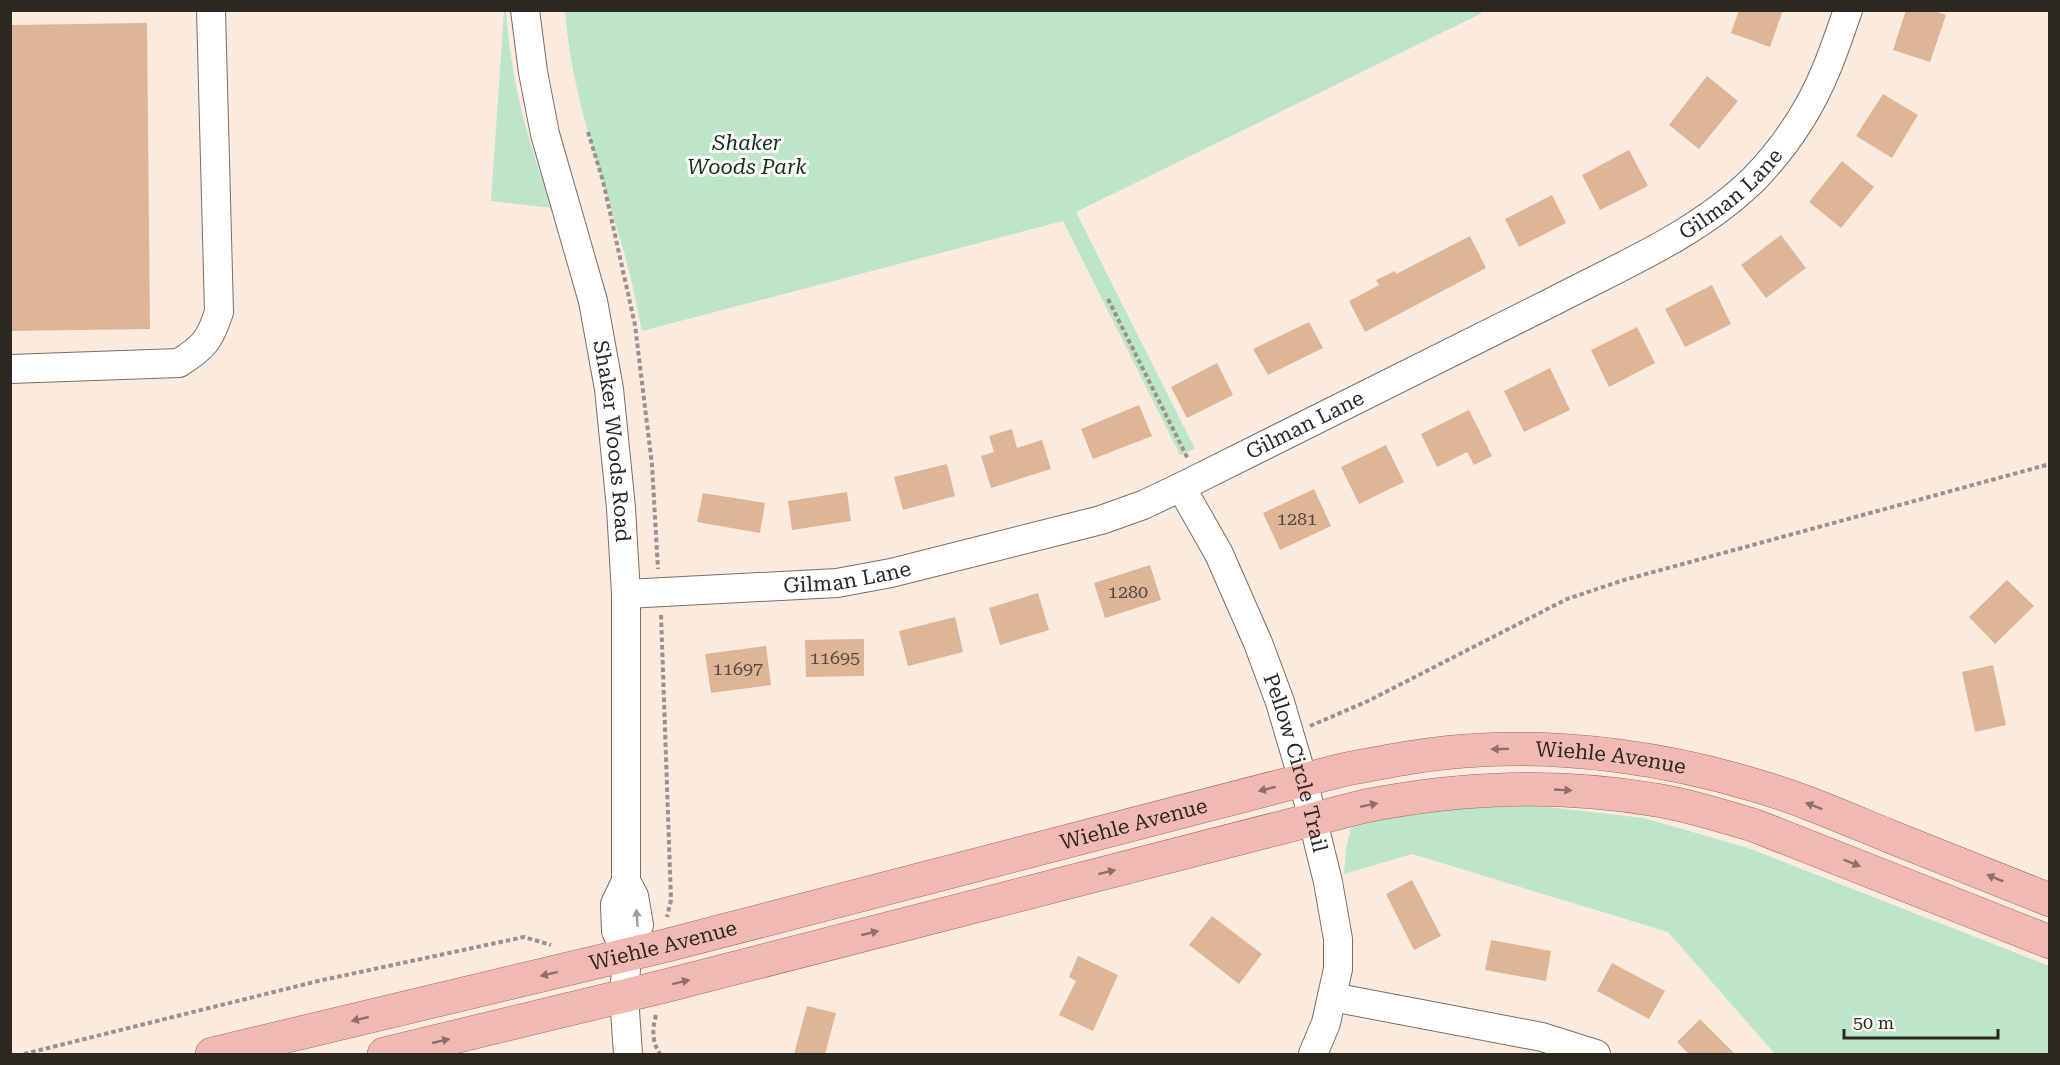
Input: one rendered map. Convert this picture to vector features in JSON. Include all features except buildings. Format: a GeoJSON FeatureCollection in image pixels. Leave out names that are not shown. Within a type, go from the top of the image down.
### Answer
{"type":"FeatureCollection","features":[{"type":"Feature","properties":{"kind":"main road","name":"Wiehle Avenue"},"geometry":{"type":"LineString","coordinates":[[212,1054],[627,955],[1304,780],[1387,761],[1481,750],[1522,748],[1605,754],[1678,766],[1755,785],[1807,803],[2049,900]]}},
{"type":"Feature","properties":{"kind":"main road","name":"Wiehle Avenue"},"geometry":{"type":"LineString","coordinates":[[384,1054],[624,996],[1312,819],[1407,798],[1497,788],[1596,792],[1657,800],[1753,825],[2049,942]]}},
{"type":"Feature","properties":{"kind":"street"},"geometry":{"type":"LineString","coordinates":[[10,369],[179,363],[197,351],[212,334],[219,312],[211,10]]}},
{"type":"Feature","properties":{"kind":"street","name":"Shaker Woods Road"},"geometry":{"type":"LineString","coordinates":[[525,10],[532,72],[545,134],[593,302],[609,389],[621,508],[626,594],[626,881],[615,904],[616,931],[627,955]]}},
{"type":"Feature","properties":{"kind":"street","name":"Gilman Lane"},"geometry":{"type":"LineString","coordinates":[[626,594],[837,583],[891,573],[1101,520],[1143,505],[1680,236],[1718,210],[1754,178],[1781,148],[1804,114],[1826,71],[1848,10]]}},
{"type":"Feature","properties":{"kind":"street","name":"Pellow Circle Trail"},"geometry":{"type":"LineString","coordinates":[[1189,483],[1258,643],[1280,702],[1304,780],[1328,882],[1338,939],[1338,969],[1326,1023],[1313,1054]]}},
{"type":"Feature","properties":{"kind":"street","name":"Shaker Woods Road"},"geometry":{"type":"LineString","coordinates":[[626,881],[634,896],[639,925],[627,955],[624,996],[628,1054]]}},
{"type":"Feature","properties":{"kind":"street"},"geometry":{"type":"LineString","coordinates":[[1332,998],[1542,1037],[1596,1054]]}},
{"type":"Feature","properties":{"kind":"path"},"geometry":{"type":"LineString","coordinates":[[588,132],[603,181],[635,325],[652,465],[658,545],[671,900],[667,917],[639,925]]}},
{"type":"Feature","properties":{"kind":"path"},"geometry":{"type":"LineString","coordinates":[[1108,298],[1189,483]]}},
{"type":"Feature","properties":{"kind":"path"},"geometry":{"type":"LineString","coordinates":[[1311,735],[1307,727],[1378,695],[1567,599],[1624,580],[2049,464]]}},
{"type":"Feature","properties":{"kind":"path"},"geometry":{"type":"LineString","coordinates":[[24,1054],[318,981],[524,937],[557,946]]}},
{"type":"Feature","properties":{"kind":"path"},"geometry":{"type":"LineString","coordinates":[[657,1015],[653,1025],[653,1038],[660,1054]]}},
{"type":"Feature","properties":{"kind":"green space"},"geometry":{"type":"Polygon","coordinates":[[[504,11],[506,11],[516,87],[535,159],[553,208],[491,201],[504,11]]]}},
{"type":"Feature","properties":{"kind":"green space","name":"Shaker Woods Park"},"geometry":{"type":"Polygon","coordinates":[[[565,11],[1478,11],[1482,13],[1076,212],[1195,449],[1180,455],[1063,221],[642,331],[628,267],[580,101],[568,41],[565,11]]]}},
{"type":"Feature","properties":{"kind":"green space"},"geometry":{"type":"Polygon","coordinates":[[[1494,806],[1539,806],[1644,818],[1748,848],[2049,966],[2049,1054],[1775,1054],[1668,932],[1412,854],[1344,874],[1351,828],[1404,815],[1494,806]]]}}]}
